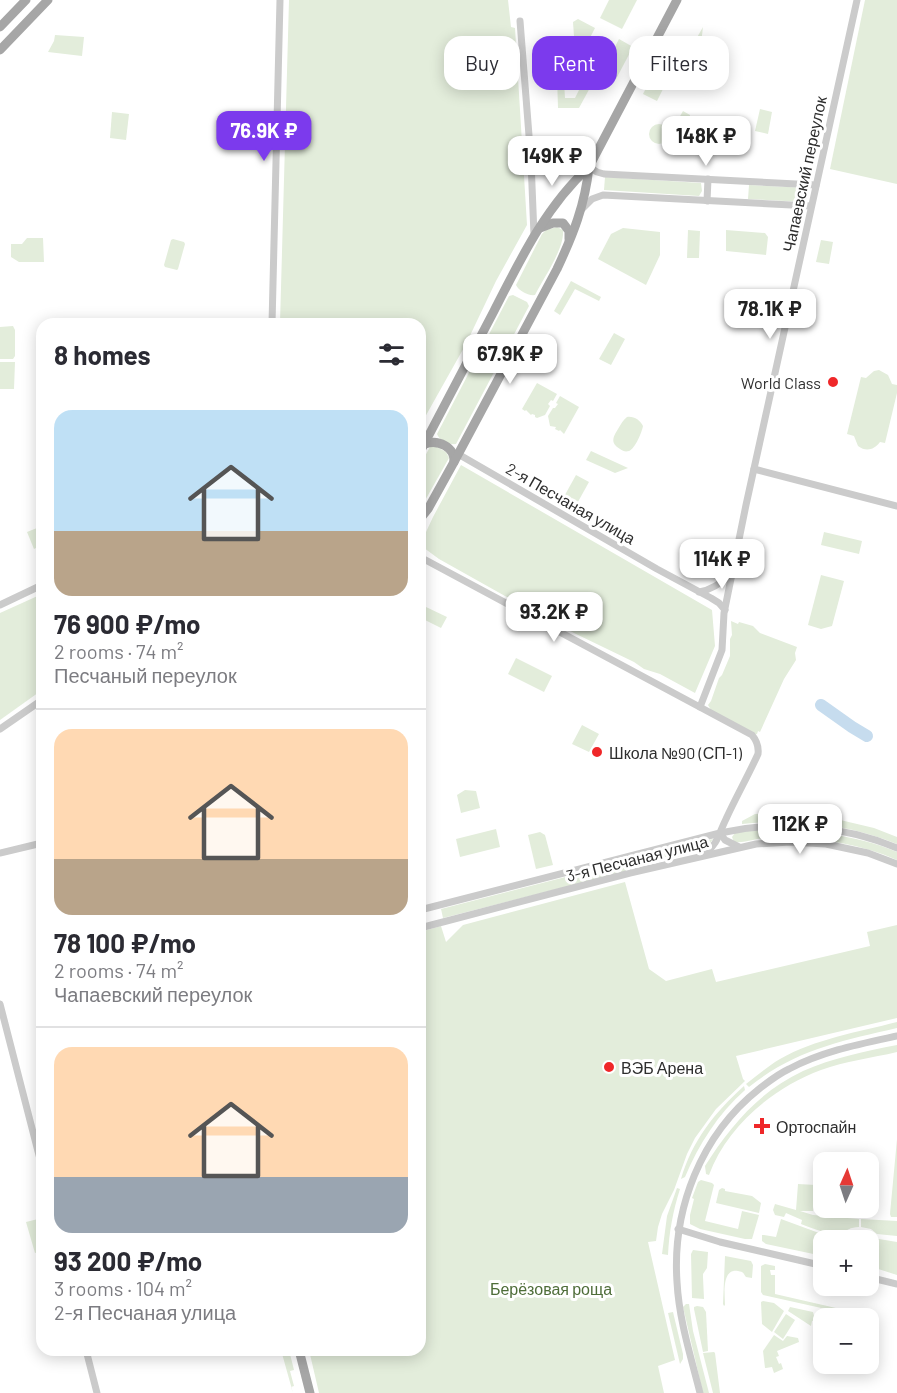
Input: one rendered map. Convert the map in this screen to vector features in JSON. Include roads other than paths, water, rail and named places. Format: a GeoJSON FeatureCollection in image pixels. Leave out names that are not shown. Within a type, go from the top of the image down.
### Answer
{"type":"FeatureCollection","features":[{"type":"Feature","properties":{"kind":"main road"},"geometry":{"type":"LineString","coordinates":[[0,27],[26,0]]}},
{"type":"Feature","properties":{"kind":"main road"},"geometry":{"type":"LineString","coordinates":[[0,50],[48,0]]}},
{"type":"Feature","properties":{"kind":"main road"},"geometry":{"type":"LineString","coordinates":[[426,440],[511,277],[560,198],[589,167],[677,0]]}},
{"type":"Feature","properties":{"kind":"main road"},"geometry":{"type":"LineString","coordinates":[[426,512],[569,244],[582,209],[589,167]]}},
{"type":"Feature","properties":{"kind":"main road"},"geometry":{"type":"LineString","coordinates":[[537,232],[553,223],[563,223],[569,231],[569,244]]}},
{"type":"Feature","properties":{"kind":"main road"},"geometry":{"type":"LineString","coordinates":[[426,446],[435,441],[452,451],[456,458]]}},
{"type":"Feature","properties":{"kind":"main road"},"geometry":{"type":"LineString","coordinates":[[301,1356],[310,1393]]}},
{"type":"Feature","properties":{"kind":"street"},"geometry":{"type":"LineString","coordinates":[[272,318],[280,0]]}},
{"type":"Feature","properties":{"kind":"street","name":"Чапаевский переулок"},"geometry":{"type":"LineString","coordinates":[[700,706],[722,650],[725,610],[754,469],[857,0]]}},
{"type":"Feature","properties":{"kind":"street"},"geometry":{"type":"LineString","coordinates":[[520,21],[537,232]]}},
{"type":"Feature","properties":{"kind":"street"},"geometry":{"type":"LineString","coordinates":[[531,169],[589,167],[604,174],[816,184]]}},
{"type":"Feature","properties":{"kind":"street"},"geometry":{"type":"LineString","coordinates":[[707,201],[708,179]]}},
{"type":"Feature","properties":{"kind":"street"},"geometry":{"type":"LineString","coordinates":[[582,209],[592,199],[603,195],[811,206]]}},
{"type":"Feature","properties":{"kind":"street","name":"2-я Песчаная улица"},"geometry":{"type":"LineString","coordinates":[[456,458],[716,601],[725,610]]}},
{"type":"Feature","properties":{"kind":"street"},"geometry":{"type":"LineString","coordinates":[[754,469],[897,506]]}},
{"type":"Feature","properties":{"kind":"street"},"geometry":{"type":"LineString","coordinates":[[426,560],[752,735],[759,746],[755,762],[730,810],[717,842],[704,855]]}},
{"type":"Feature","properties":{"kind":"street"},"geometry":{"type":"LineString","coordinates":[[699,592],[707,590],[733,573]]}},
{"type":"Feature","properties":{"kind":"street"},"geometry":{"type":"LineString","coordinates":[[0,605],[36,588]]}},
{"type":"Feature","properties":{"kind":"street"},"geometry":{"type":"LineString","coordinates":[[0,729],[36,704]]}},
{"type":"Feature","properties":{"kind":"street"},"geometry":{"type":"LineString","coordinates":[[730,810],[733,824],[747,828]]}},
{"type":"Feature","properties":{"kind":"street","name":"3-я Песчаная улица"},"geometry":{"type":"LineString","coordinates":[[426,908],[747,828],[784,825],[837,830],[864,836],[897,848]]}},
{"type":"Feature","properties":{"kind":"street"},"geometry":{"type":"LineString","coordinates":[[720,833],[725,840],[739,847]]}},
{"type":"Feature","properties":{"kind":"street","name":"3-я Песчаная улица"},"geometry":{"type":"LineString","coordinates":[[426,926],[704,855],[770,842],[809,843],[847,848],[897,864]]}},
{"type":"Feature","properties":{"kind":"street"},"geometry":{"type":"LineString","coordinates":[[0,853],[36,844]]}},
{"type":"Feature","properties":{"kind":"street"},"geometry":{"type":"LineString","coordinates":[[0,1004],[36,1144]]}},
{"type":"Feature","properties":{"kind":"street"},"geometry":{"type":"LineString","coordinates":[[700,1393],[678,1298],[676,1269],[678,1229],[688,1191],[708,1146],[741,1104],[786,1070],[844,1047],[897,1036]]}},
{"type":"Feature","properties":{"kind":"street"},"geometry":{"type":"LineString","coordinates":[[678,1229],[720,1242],[813,1263]]}},
{"type":"Feature","properties":{"kind":"street"},"geometry":{"type":"LineString","coordinates":[[879,1280],[897,1284]]}},
{"type":"Feature","properties":{"kind":"street"},"geometry":{"type":"LineString","coordinates":[[88,1356],[97,1393]]}},
{"type":"Feature","properties":{"kind":"waterway"},"geometry":{"type":"LineString","coordinates":[[821,705],[867,736]]}},
{"type":"Feature","properties":{"kind":"place","name":"World Class"},"geometry":{"type":"Point","coordinates":[833,382]}},
{"type":"Feature","properties":{"kind":"place","name":"Школа №90 (СП-1)"},"geometry":{"type":"Point","coordinates":[597,752]}},
{"type":"Feature","properties":{"kind":"place","name":"ВЭБ Арена"},"geometry":{"type":"Point","coordinates":[609,1067]}},
{"type":"Feature","properties":{"kind":"place","name":"Ортоспайн"},"geometry":{"type":"Point","coordinates":[762,1126]}},
{"type":"Feature","properties":{"kind":"park label","name":"Берёзовая роща"},"geometry":{"type":"Point","coordinates":[551,1288]}}]}
